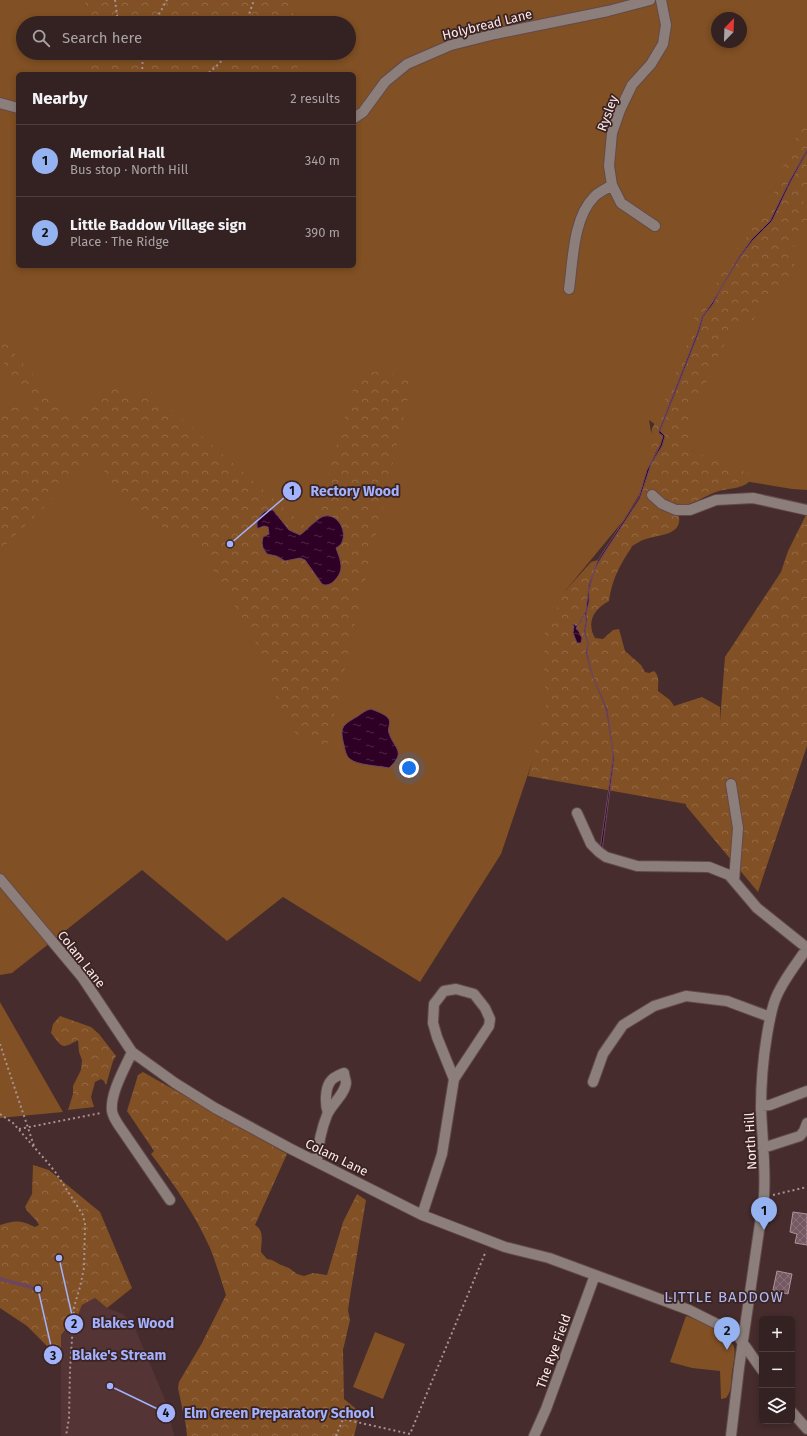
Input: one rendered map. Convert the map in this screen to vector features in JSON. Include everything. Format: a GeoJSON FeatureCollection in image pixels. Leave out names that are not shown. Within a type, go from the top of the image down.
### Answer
{"type":"FeatureCollection","features":[{"type":"Feature","properties":{"kind":"street","name":"Holybread Lane"},"geometry":{"type":"LineString","coordinates":[[356,117],[363,112],[385,82],[407,64],[451,45],[495,34],[608,11],[650,0]]}},
{"type":"Feature","properties":{"kind":"street","name":"Rysley"},"geometry":{"type":"LineString","coordinates":[[655,226],[621,203],[612,185],[609,166],[612,133],[632,85],[651,64],[663,44],[666,25],[661,0]]}},
{"type":"Feature","properties":{"kind":"street"},"geometry":{"type":"LineString","coordinates":[[0,103],[16,107]]}},
{"type":"Feature","properties":{"kind":"street"},"geometry":{"type":"LineString","coordinates":[[569,289],[580,219],[594,197],[612,185]]}},
{"type":"Feature","properties":{"kind":"street"},"geometry":{"type":"LineString","coordinates":[[652,495],[662,504],[676,510],[690,510],[716,500],[753,498],[807,510]]}},
{"type":"Feature","properties":{"kind":"street"},"geometry":{"type":"LineString","coordinates":[[731,784],[738,828],[734,881]]}},
{"type":"Feature","properties":{"kind":"street"},"geometry":{"type":"LineString","coordinates":[[577,812],[591,844],[606,857],[637,866],[709,867],[729,875],[757,908],[807,948]]}},
{"type":"Feature","properties":{"kind":"street","name":"Colam Lane"},"geometry":{"type":"LineString","coordinates":[[0,879],[82,977],[132,1052],[175,1083],[215,1108],[422,1215],[505,1247],[549,1258],[689,1310],[731,1331],[743,1342],[746,1349],[759,1367]]}},
{"type":"Feature","properties":{"kind":"street","name":"North Hill"},"geometry":{"type":"LineString","coordinates":[[731,1436],[739,1368],[764,1196],[765,1172],[761,1106],[763,1064],[770,1017],[780,989],[807,948]]}},
{"type":"Feature","properties":{"kind":"street"},"geometry":{"type":"LineString","coordinates":[[422,1215],[442,1154],[454,1079],[489,1026],[490,1019],[485,1008],[474,994],[456,989],[444,990],[434,1004],[433,1023],[454,1079]]}},
{"type":"Feature","properties":{"kind":"street"},"geometry":{"type":"LineString","coordinates":[[592,1082],[603,1054],[623,1025],[654,1006],[686,996],[728,1001],[770,1017]]}},
{"type":"Feature","properties":{"kind":"street"},"geometry":{"type":"LineString","coordinates":[[132,1052],[113,1096],[112,1110],[115,1119],[122,1130],[170,1200]]}},
{"type":"Feature","properties":{"kind":"street"},"geometry":{"type":"LineString","coordinates":[[761,1106],[770,1105],[807,1090]]}},
{"type":"Feature","properties":{"kind":"street"},"geometry":{"type":"LineString","coordinates":[[317,1162],[318,1144],[328,1113]]}},
{"type":"Feature","properties":{"kind":"street"},"geometry":{"type":"LineString","coordinates":[[764,1148],[800,1136],[807,1123]]}},
{"type":"Feature","properties":{"kind":"street"},"geometry":{"type":"LineString","coordinates":[[793,1138],[807,1139]]}},
{"type":"Feature","properties":{"kind":"street","name":"The Rye Field"},"geometry":{"type":"LineString","coordinates":[[534,1436],[546,1409],[595,1275]]}},
{"type":"Feature","properties":{"kind":"street"},"geometry":{"type":"LineString","coordinates":[[739,1368],[759,1368]]}},
{"type":"Feature","properties":{"kind":"street"},"geometry":{"type":"LineString","coordinates":[[795,1415],[807,1429]]}},
{"type":"Feature","properties":{"kind":"path"},"geometry":{"type":"LineString","coordinates":[[114,0],[117,16]]}},
{"type":"Feature","properties":{"kind":"path"},"geometry":{"type":"LineString","coordinates":[[158,16],[167,0]]}},
{"type":"Feature","properties":{"kind":"path"},"geometry":{"type":"LineString","coordinates":[[248,16],[254,0]]}},
{"type":"Feature","properties":{"kind":"path"},"geometry":{"type":"LineString","coordinates":[[142,72],[143,60]]}},
{"type":"Feature","properties":{"kind":"path"},"geometry":{"type":"LineString","coordinates":[[210,72],[223,60]]}},
{"type":"Feature","properties":{"kind":"path"},"geometry":{"type":"LineString","coordinates":[[0,1044],[35,1148]]}},
{"type":"Feature","properties":{"kind":"path"},"geometry":{"type":"LineString","coordinates":[[18,1129],[112,1110]]}},
{"type":"Feature","properties":{"kind":"path"},"geometry":{"type":"LineString","coordinates":[[0,1114],[13,1123],[56,1173],[83,1215],[85,1224],[84,1268],[74,1307],[69,1418],[66,1436]]}},
{"type":"Feature","properties":{"kind":"path"},"geometry":{"type":"LineString","coordinates":[[764,1196],[807,1187]]}},
{"type":"Feature","properties":{"kind":"path"},"geometry":{"type":"LineString","coordinates":[[336,1436],[343,1420],[410,1434],[490,1241]]}},
{"type":"Feature","properties":{"kind":"shaded area"},"geometry":{"type":"Polygon","coordinates":[[[95,1298],[107,1308],[123,1314],[134,1326],[174,1421],[171,1422],[174,1436],[61,1436],[61,1335],[78,1315],[82,1305],[95,1298]]]}},
{"type":"Feature","properties":{"kind":"green space"},"geometry":{"type":"Polygon","coordinates":[[[0,0],[807,0],[807,490],[750,482],[692,451],[649,420],[655,454],[639,495],[623,521],[566,590],[549,712],[501,854],[420,982],[283,897],[227,941],[142,870],[12,973],[0,975],[0,0]]]}},
{"type":"Feature","properties":{"kind":"green space"},"geometry":{"type":"Polygon","coordinates":[[[85,0],[292,0],[293,16],[86,16],[85,0]]]}},
{"type":"Feature","properties":{"kind":"green space"},"geometry":{"type":"Polygon","coordinates":[[[87,60],[297,60],[298,72],[84,72],[87,60]]]}},
{"type":"Feature","properties":{"kind":"green space"},"geometry":{"type":"Polygon","coordinates":[[[807,115],[807,150],[770,220],[738,256],[712,303],[701,316],[698,331],[659,431],[663,436],[660,445],[653,457],[650,456],[652,429],[657,420],[695,324],[694,318],[713,289],[729,260],[768,206],[773,196],[781,171],[795,141],[798,130],[807,115]]]}},
{"type":"Feature","properties":{"kind":"green space"},"geometry":{"type":"Polygon","coordinates":[[[807,152],[807,189],[803,202],[804,207],[807,209],[807,233],[789,236],[789,241],[807,240],[805,244],[787,248],[788,252],[804,249],[799,264],[796,262],[793,267],[800,270],[786,278],[752,321],[738,323],[732,337],[720,350],[711,374],[691,410],[687,422],[689,446],[692,451],[755,476],[743,486],[716,492],[694,502],[678,507],[679,524],[676,529],[665,534],[642,540],[632,546],[617,572],[611,589],[609,601],[599,608],[593,616],[591,627],[595,638],[603,639],[613,630],[619,629],[625,651],[641,665],[645,672],[649,673],[654,671],[656,673],[658,680],[658,691],[670,700],[674,706],[702,697],[720,707],[720,721],[725,657],[781,572],[788,551],[807,513],[807,746],[758,892],[686,806],[686,804],[528,776],[546,710],[544,665],[545,633],[566,590],[591,562],[598,560],[596,567],[639,497],[651,464],[662,446],[664,435],[660,431],[699,332],[703,317],[713,303],[739,257],[772,221],[791,180],[807,152]]]}},
{"type":"Feature","properties":{"kind":"green space"},"geometry":{"type":"Polygon","coordinates":[[[0,333],[5,340],[5,343],[70,416],[117,387],[126,398],[140,399],[144,397],[145,394],[139,382],[141,383],[308,529],[300,535],[289,530],[273,509],[270,509],[257,520],[257,528],[264,526],[268,527],[269,534],[263,537],[262,542],[305,560],[332,583],[342,567],[336,548],[342,538],[342,528],[337,520],[326,515],[313,524],[355,384],[361,378],[375,372],[389,373],[412,381],[325,754],[294,732],[280,710],[265,660],[241,615],[219,583],[207,550],[202,546],[175,534],[140,513],[122,496],[95,458],[0,550],[0,406],[7,404],[32,414],[35,412],[34,407],[27,398],[5,376],[0,333]]]}},
{"type":"Feature","properties":{"kind":"green space"},"geometry":{"type":"Polygon","coordinates":[[[0,1002],[63,1112],[0,1118],[0,1002]]]}},
{"type":"Feature","properties":{"kind":"green space"},"geometry":{"type":"Polygon","coordinates":[[[60,1016],[91,1027],[99,1034],[116,1056],[113,1061],[106,1085],[101,1079],[95,1082],[91,1097],[94,1107],[68,1110],[73,1094],[73,1086],[81,1070],[82,1060],[79,1052],[78,1040],[62,1046],[51,1033],[53,1024],[60,1016]]]}},
{"type":"Feature","properties":{"kind":"green space"},"geometry":{"type":"Polygon","coordinates":[[[143,1072],[287,1154],[255,1225],[260,1230],[261,1234],[261,1252],[267,1259],[304,1276],[313,1273],[327,1275],[343,1222],[357,1194],[366,1200],[348,1310],[350,1320],[343,1350],[344,1399],[360,1412],[354,1436],[187,1436],[178,1388],[179,1382],[202,1343],[226,1295],[210,1248],[198,1223],[151,1154],[154,1151],[127,1111],[138,1075],[143,1072]]]}},
{"type":"Feature","properties":{"kind":"green space"},"geometry":{"type":"Polygon","coordinates":[[[33,1165],[49,1170],[100,1212],[132,1288],[107,1308],[95,1298],[82,1305],[78,1315],[61,1335],[61,1350],[50,1349],[27,1326],[0,1308],[0,1225],[10,1222],[18,1222],[35,1227],[39,1225],[25,1207],[32,1194],[33,1165]]]}},
{"type":"Feature","properties":{"kind":"green space"},"geometry":{"type":"Polygon","coordinates":[[[686,1316],[721,1331],[731,1341],[734,1347],[735,1356],[731,1386],[726,1398],[721,1399],[720,1371],[692,1368],[670,1362],[686,1316]]]}},
{"type":"Feature","properties":{"kind":"green space"},"geometry":{"type":"Polygon","coordinates":[[[375,1332],[405,1344],[383,1399],[353,1387],[375,1332]]]}},
{"type":"Feature","properties":{"kind":"water"},"geometry":{"type":"Polygon","coordinates":[[[807,150],[772,221],[753,240],[740,257],[713,304],[703,317],[699,332],[660,431],[665,436],[662,446],[651,464],[640,498],[599,561],[593,574],[586,614],[587,620],[585,631],[588,644],[584,631],[586,621],[585,614],[584,615],[586,611],[589,585],[598,560],[639,497],[647,470],[660,446],[663,436],[659,433],[659,431],[702,317],[739,257],[752,239],[770,221],[790,180],[807,150]]]}},
{"type":"Feature","properties":{"kind":"water"},"geometry":{"type":"Polygon","coordinates":[[[273,510],[289,530],[300,535],[322,517],[330,516],[338,521],[343,530],[343,540],[336,548],[341,569],[334,581],[328,585],[322,584],[305,560],[300,558],[285,561],[276,556],[267,554],[262,543],[263,537],[269,534],[268,527],[264,526],[257,528],[257,520],[264,512],[273,510]]]}},
{"type":"Feature","properties":{"kind":"water"},"geometry":{"type":"Polygon","coordinates":[[[574,624],[576,626],[578,624],[576,629],[582,638],[581,643],[577,643],[573,633],[574,626],[572,625],[574,624]]]}},
{"type":"Feature","properties":{"kind":"water"},"geometry":{"type":"Polygon","coordinates":[[[588,644],[587,653],[593,677],[586,653],[588,644]]]}},
{"type":"Feature","properties":{"kind":"water"},"geometry":{"type":"Polygon","coordinates":[[[593,677],[607,709],[614,759],[602,851],[600,850],[613,759],[606,709],[593,677]]]}},
{"type":"Feature","properties":{"kind":"water"},"geometry":{"type":"Polygon","coordinates":[[[371,709],[383,714],[387,717],[390,723],[389,733],[398,750],[398,754],[397,758],[389,768],[353,761],[349,758],[345,751],[342,730],[346,724],[367,710],[371,709]]]}},
{"type":"Feature","properties":{"kind":"building"},"geometry":{"type":"Polygon","coordinates":[[[793,1212],[807,1214],[807,1245],[795,1243],[797,1234],[790,1232],[793,1212]]]}},
{"type":"Feature","properties":{"kind":"building"},"geometry":{"type":"Polygon","coordinates":[[[777,1271],[792,1274],[788,1294],[773,1290],[777,1271]]]}},
{"type":"Feature","properties":{"kind":"waterway"},"geometry":{"type":"LineString","coordinates":[[0,1279],[38,1289]]}},
{"type":"Feature","properties":{"kind":"place","name":"Rectory Wood"},"geometry":{"type":"Point","coordinates":[230,544]}},
{"type":"Feature","properties":{"kind":"place","name":"Memorial Hall"},"geometry":{"type":"Point","coordinates":[764,1230]}},
{"type":"Feature","properties":{"kind":"place","name":"Blakes Wood"},"geometry":{"type":"Point","coordinates":[59,1258]}},
{"type":"Feature","properties":{"kind":"place","name":"Blake's Stream"},"geometry":{"type":"Point","coordinates":[38,1289]}},
{"type":"Feature","properties":{"kind":"place","name":"Little Baddow Village sign"},"geometry":{"type":"Point","coordinates":[727,1350]}},
{"type":"Feature","properties":{"kind":"place","name":"Elm Green Preparatory School"},"geometry":{"type":"Point","coordinates":[110,1386]}},
{"type":"Feature","properties":{"kind":"district","name":"LITTLE BADDOW"},"geometry":{"type":"Point","coordinates":[724,1297]}}]}
